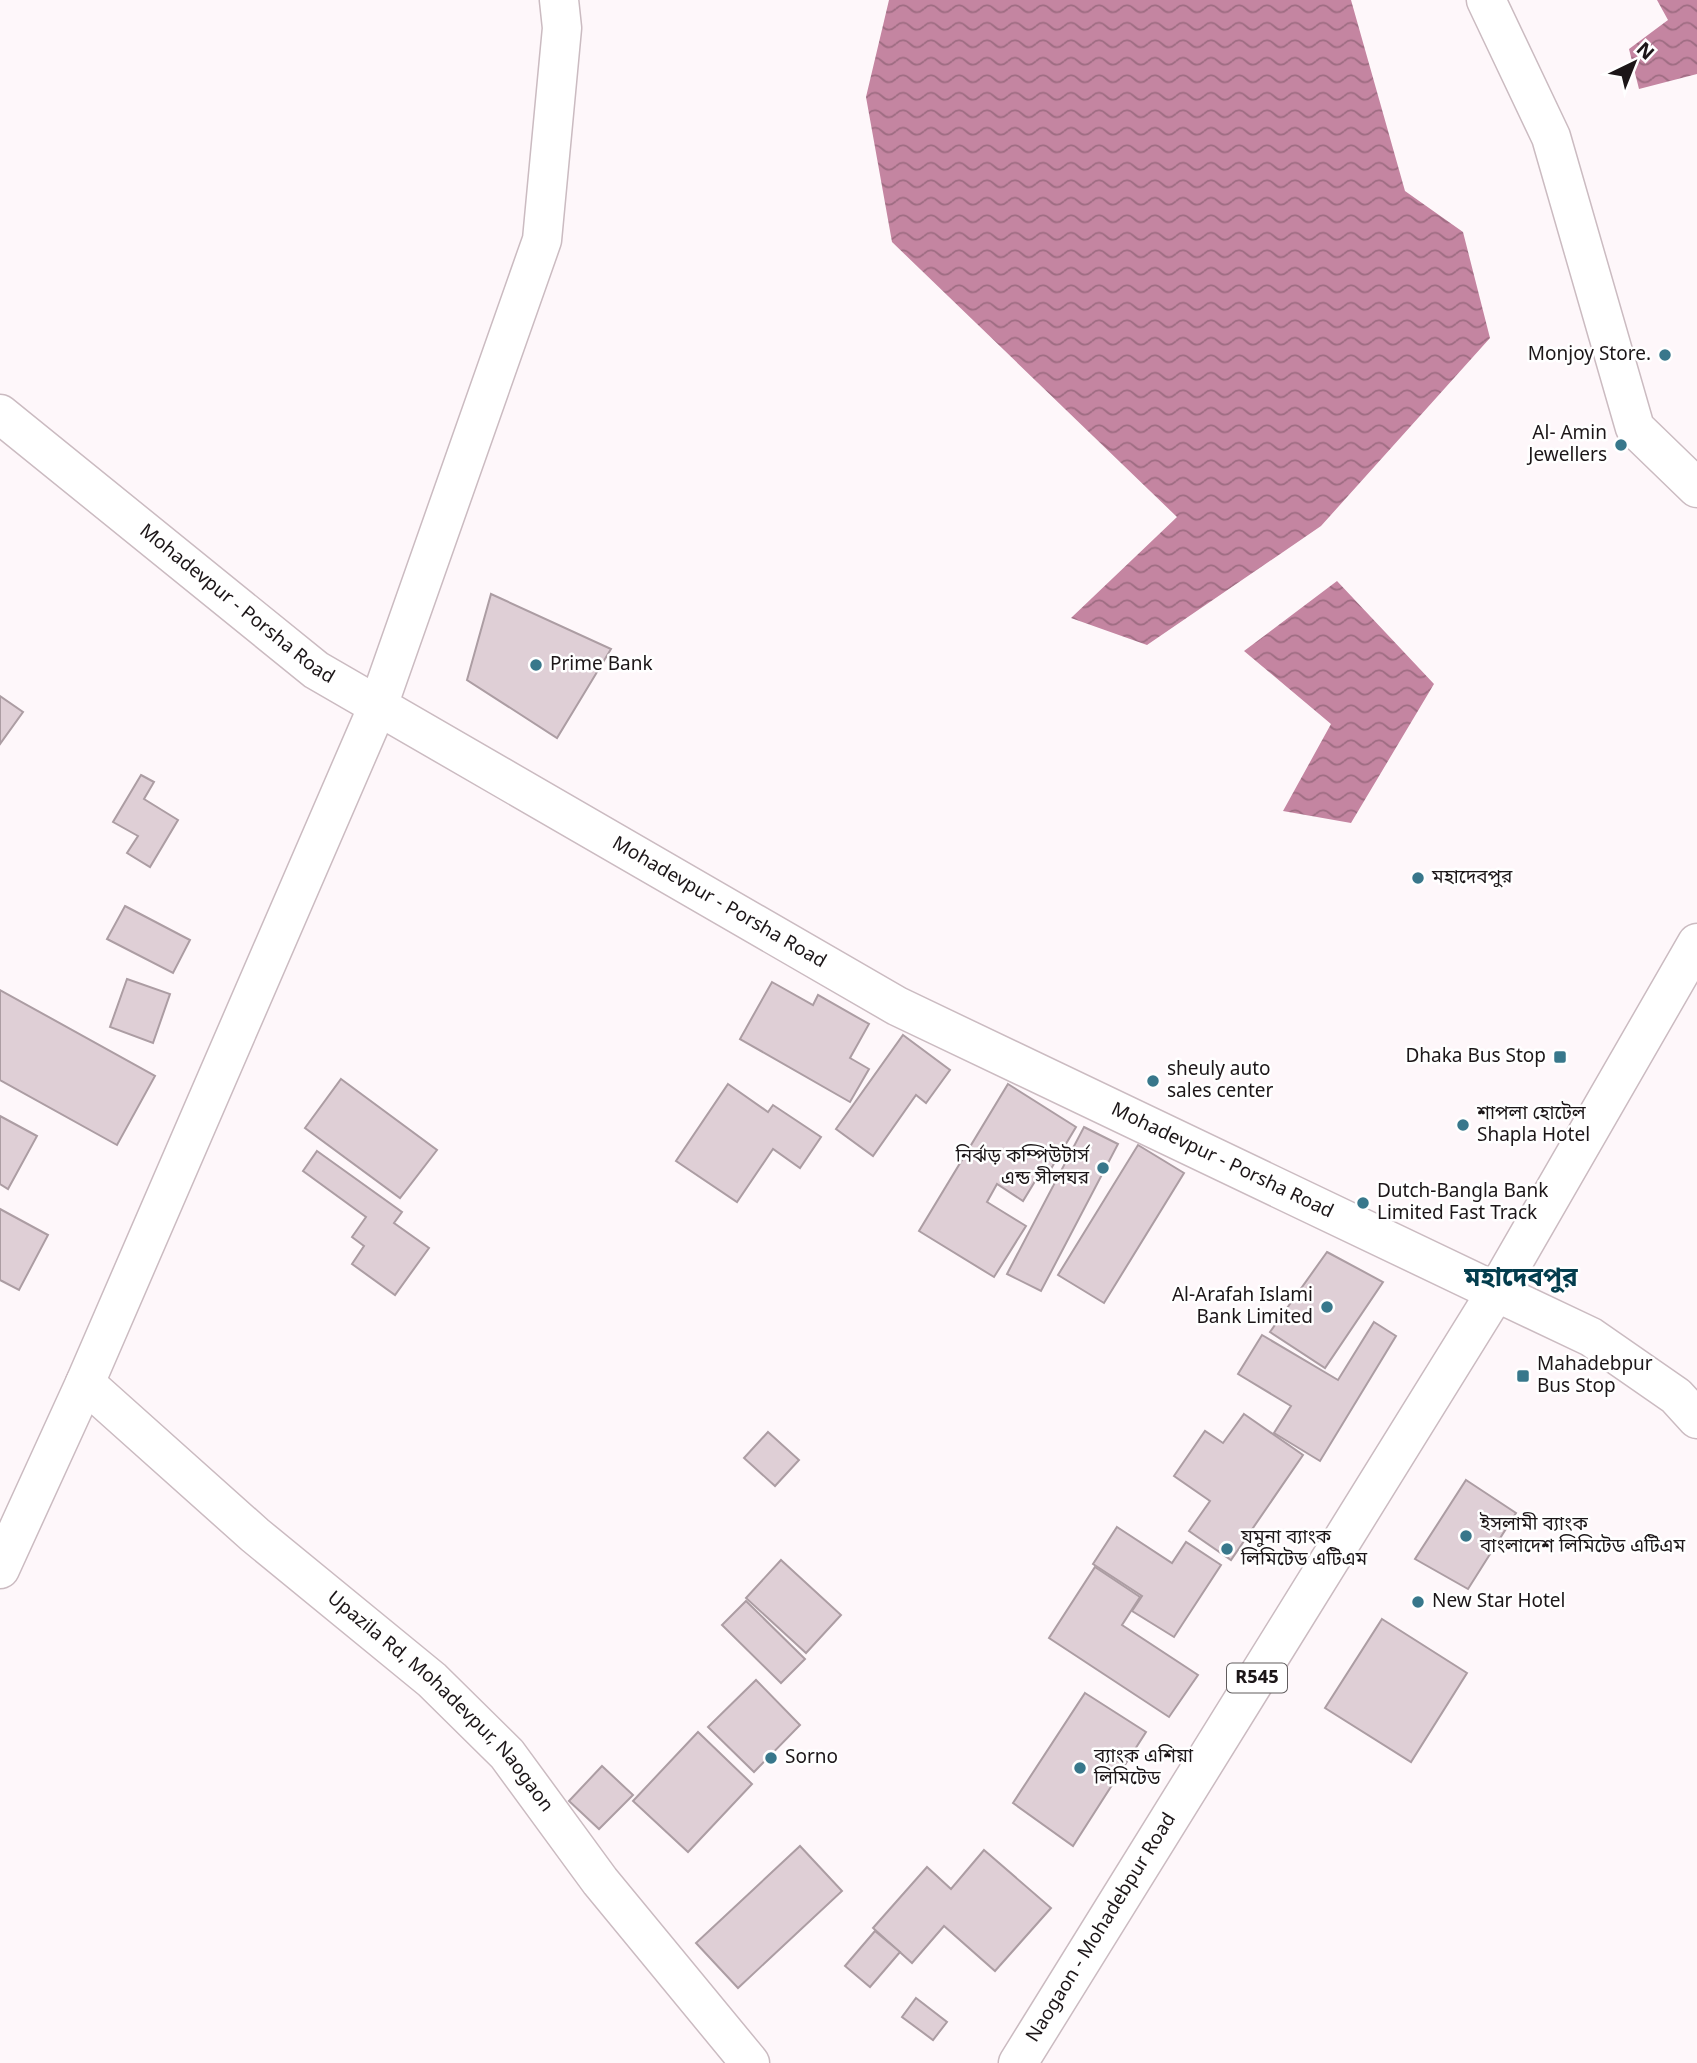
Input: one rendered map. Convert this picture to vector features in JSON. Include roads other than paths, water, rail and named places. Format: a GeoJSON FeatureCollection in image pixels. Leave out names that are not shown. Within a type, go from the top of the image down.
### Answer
{"type":"FeatureCollection","features":[{"type":"Feature","properties":{"kind":"main road"},"geometry":{"type":"LineString","coordinates":[[0,1569],[85,1383],[378,706],[542,240],[562,28],[559,0]]}},
{"type":"Feature","properties":{"kind":"main road"},"geometry":{"type":"LineString","coordinates":[[1486,0],[1551,137],[1635,428],[1697,488]]}},
{"type":"Feature","properties":{"kind":"main road","name":"Mohadevpur - Porsha Road"},"geometry":{"type":"LineString","coordinates":[[0,414],[316,670],[897,1006],[1591,1337],[1676,1396],[1697,1419]]}},
{"type":"Feature","properties":{"kind":"main road","name":"R545"},"geometry":{"type":"LineString","coordinates":[[1496,1292],[1697,943]]}},
{"type":"Feature","properties":{"kind":"main road","name":"Naogaon - Mohadebpur Road"},"geometry":{"type":"LineString","coordinates":[[1018,2063],[1496,1292]]}},
{"type":"Feature","properties":{"kind":"main road","name":"Upazila Rd, Mohadevpur, Naogaon"},"geometry":{"type":"LineString","coordinates":[[85,1383],[255,1535],[432,1680],[507,1754],[600,1881],[750,2063]]}},
{"type":"Feature","properties":{"kind":"water"},"geometry":{"type":"Polygon","coordinates":[[[889,0],[1351,0],[1405,191],[1463,232],[1490,338],[1321,526],[1147,645],[1071,618],[1177,517],[892,242],[866,97],[889,0]]]}},
{"type":"Feature","properties":{"kind":"water"},"geometry":{"type":"Polygon","coordinates":[[[1657,0],[1697,0],[1697,74],[1639,89],[1629,49],[1668,20],[1657,0]]]}},
{"type":"Feature","properties":{"kind":"water"},"geometry":{"type":"Polygon","coordinates":[[[1337,581],[1434,684],[1351,823],[1283,811],[1331,724],[1244,651],[1337,581]]]}},
{"type":"Feature","properties":{"kind":"place","name":"Monjoy Store."},"geometry":{"type":"Point","coordinates":[1665,355]}},
{"type":"Feature","properties":{"kind":"place","name":"Al- Amin Jewellers"},"geometry":{"type":"Point","coordinates":[1621,445]}},
{"type":"Feature","properties":{"kind":"place","name":"Prime Bank"},"geometry":{"type":"Point","coordinates":[536,665]}},
{"type":"Feature","properties":{"kind":"place","name":"মহাদেবপুর"},"geometry":{"type":"Point","coordinates":[1418,878]}},
{"type":"Feature","properties":{"kind":"place","name":"Dhaka Bus Stop"},"geometry":{"type":"Point","coordinates":[1560,1057]}},
{"type":"Feature","properties":{"kind":"place","name":"sheuly auto sales center"},"geometry":{"type":"Point","coordinates":[1153,1081]}},
{"type":"Feature","properties":{"kind":"place","name":"শাপলা হোটেল Shapla Hotel"},"geometry":{"type":"Point","coordinates":[1463,1125]}},
{"type":"Feature","properties":{"kind":"place","name":"নির্ঝড় কম্পিউটার্স এন্ড সীলঘর"},"geometry":{"type":"Point","coordinates":[1103,1168]}},
{"type":"Feature","properties":{"kind":"place","name":"Dutch-Bangla Bank Limited Fast Track"},"geometry":{"type":"Point","coordinates":[1363,1203]}},
{"type":"Feature","properties":{"kind":"place","name":"Al-Arafah Islami Bank Limited"},"geometry":{"type":"Point","coordinates":[1327,1307]}},
{"type":"Feature","properties":{"kind":"place","name":"Mahadebpur Bus Stop"},"geometry":{"type":"Point","coordinates":[1523,1376]}},
{"type":"Feature","properties":{"kind":"place","name":"ইসলামী ব্যাংক বাংলাদেশ লিমিটেড এটিএম"},"geometry":{"type":"Point","coordinates":[1466,1536]}},
{"type":"Feature","properties":{"kind":"place","name":"যমুনা ব্যাংক লিমিটেড এটিএম"},"geometry":{"type":"Point","coordinates":[1227,1549]}},
{"type":"Feature","properties":{"kind":"place","name":"New Star Hotel"},"geometry":{"type":"Point","coordinates":[1418,1602]}},
{"type":"Feature","properties":{"kind":"place","name":"Sorno"},"geometry":{"type":"Point","coordinates":[771,1758]}},
{"type":"Feature","properties":{"kind":"place","name":"ব্যাংক এশিয়া লিমিটেড"},"geometry":{"type":"Point","coordinates":[1080,1768]}},
{"type":"Feature","properties":{"kind":"district","name":"মহাদেবপুর"},"geometry":{"type":"Point","coordinates":[1521,1279]}}]}
